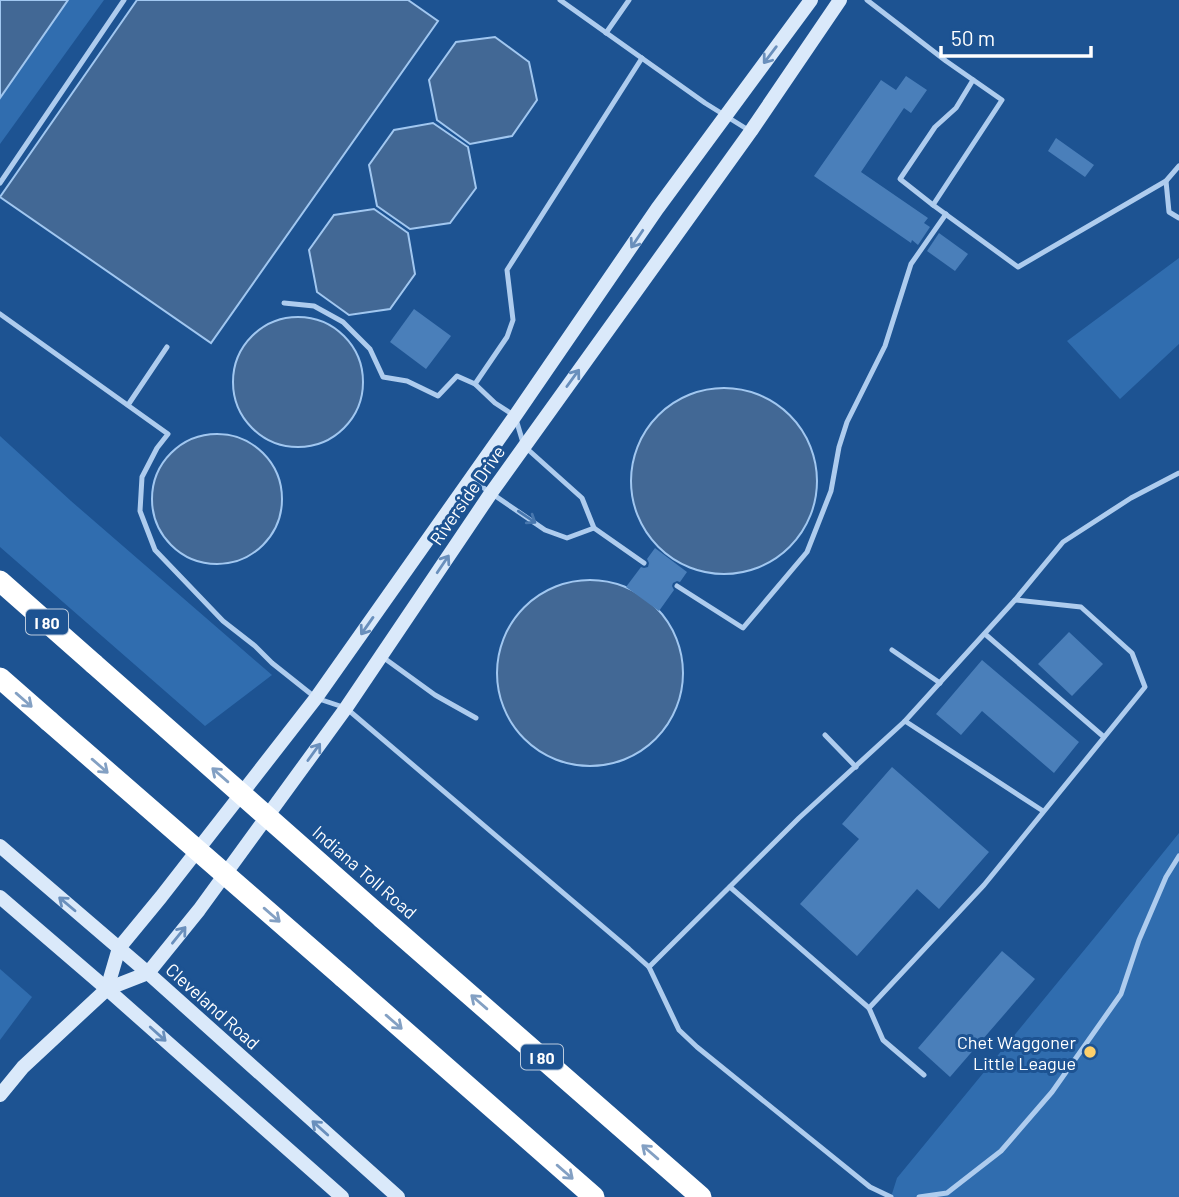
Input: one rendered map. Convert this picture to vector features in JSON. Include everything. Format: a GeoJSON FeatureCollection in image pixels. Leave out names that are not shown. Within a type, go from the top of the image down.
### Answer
{"type":"FeatureCollection","features":[{"type":"Feature","properties":{"kind":"highway","name":"Indiana Toll Road"},"geometry":{"type":"LineString","coordinates":[[0,581],[701,1197]]}},
{"type":"Feature","properties":{"kind":"highway"},"geometry":{"type":"LineString","coordinates":[[0,678],[594,1197]]}},
{"type":"Feature","properties":{"kind":"street","name":"Riverside Drive"},"geometry":{"type":"LineString","coordinates":[[107,989],[119,948],[316,698],[657,209],[811,0]]}},
{"type":"Feature","properties":{"kind":"street","name":"Riverside Drive"},"geometry":{"type":"LineString","coordinates":[[0,1095],[23,1067],[107,989],[148,972],[199,910],[346,708],[491,493],[751,131],[840,0]]}},
{"type":"Feature","properties":{"kind":"street","name":"Cleveland Road"},"geometry":{"type":"LineString","coordinates":[[0,846],[148,972],[398,1197]]}},
{"type":"Feature","properties":{"kind":"street"},"geometry":{"type":"LineString","coordinates":[[0,897],[342,1197]]}},
{"type":"Feature","properties":{"kind":"street","name":"Riverside Drive"},"geometry":{"type":"LineString","coordinates":[[0,1080],[23,1067]]}},
{"type":"Feature","properties":{"kind":"lane"},"geometry":{"type":"LineString","coordinates":[[0,183],[124,0]]}},
{"type":"Feature","properties":{"kind":"lane"},"geometry":{"type":"LineString","coordinates":[[560,0],[705,103],[751,131]]}},
{"type":"Feature","properties":{"kind":"lane"},"geometry":{"type":"LineString","coordinates":[[606,33],[629,0]]}},
{"type":"Feature","properties":{"kind":"lane"},"geometry":{"type":"LineString","coordinates":[[867,0],[1002,100],[933,205]]}},
{"type":"Feature","properties":{"kind":"lane"},"geometry":{"type":"LineString","coordinates":[[475,384],[507,337],[513,320],[507,270],[642,58]]}},
{"type":"Feature","properties":{"kind":"lane"},"geometry":{"type":"LineString","coordinates":[[973,80],[956,107],[935,127],[900,179],[1018,267],[1166,181],[1179,166]]}},
{"type":"Feature","properties":{"kind":"lane"},"geometry":{"type":"LineString","coordinates":[[1166,181],[1169,212],[1179,218]]}},
{"type":"Feature","properties":{"kind":"lane"},"geometry":{"type":"LineString","coordinates":[[677,586],[743,628],[807,552],[831,491],[839,447],[847,422],[885,346],[911,264],[946,215]]}},
{"type":"Feature","properties":{"kind":"lane"},"geometry":{"type":"LineString","coordinates":[[284,303],[314,306],[343,322],[370,349],[383,377],[407,381],[438,396],[457,376],[475,384],[495,403],[515,416],[524,446],[582,498],[594,528],[644,563]]}},
{"type":"Feature","properties":{"kind":"lane"},"geometry":{"type":"LineString","coordinates":[[0,314],[168,434],[157,448],[142,477],[139,511],[155,550],[223,621],[316,698],[346,708],[649,967],[679,1030],[870,1188],[891,1197]]}},
{"type":"Feature","properties":{"kind":"lane"},"geometry":{"type":"LineString","coordinates":[[128,405],[167,346]]}},
{"type":"Feature","properties":{"kind":"lane"},"geometry":{"type":"LineString","coordinates":[[649,967],[799,818],[905,722],[1015,600],[1062,542],[1131,498],[1179,473]]}},
{"type":"Feature","properties":{"kind":"lane"},"geometry":{"type":"LineString","coordinates":[[470,479],[545,530],[567,538],[594,528]]}},
{"type":"Feature","properties":{"kind":"lane"},"geometry":{"type":"LineString","coordinates":[[869,1008],[985,884],[1145,687],[1132,653],[1081,607],[1015,600]]}},
{"type":"Feature","properties":{"kind":"lane"},"geometry":{"type":"LineString","coordinates":[[985,634],[1104,737]]}},
{"type":"Feature","properties":{"kind":"lane"},"geometry":{"type":"LineString","coordinates":[[892,650],[940,683]]}},
{"type":"Feature","properties":{"kind":"lane"},"geometry":{"type":"LineString","coordinates":[[381,656],[435,695],[476,718]]}},
{"type":"Feature","properties":{"kind":"lane"},"geometry":{"type":"LineString","coordinates":[[905,722],[1043,811]]}},
{"type":"Feature","properties":{"kind":"lane"},"geometry":{"type":"LineString","coordinates":[[825,735],[856,767]]}},
{"type":"Feature","properties":{"kind":"lane"},"geometry":{"type":"LineString","coordinates":[[919,1197],[947,1193],[1001,1151],[1052,1092],[1121,994],[1144,928],[1166,877],[1179,856]]}},
{"type":"Feature","properties":{"kind":"lane"},"geometry":{"type":"LineString","coordinates":[[730,887],[869,1008],[883,1040],[924,1075]]}},
{"type":"Feature","properties":{"kind":"shaded area"},"geometry":{"type":"Polygon","coordinates":[[[0,0],[68,0],[0,98],[0,0]]]}},
{"type":"Feature","properties":{"kind":"shaded area"},"geometry":{"type":"Polygon","coordinates":[[[68,0],[104,0],[0,144],[0,98],[68,0]]]}},
{"type":"Feature","properties":{"kind":"shaded area"},"geometry":{"type":"Polygon","coordinates":[[[137,0],[408,0],[438,21],[211,343],[0,197],[137,0]]]}},
{"type":"Feature","properties":{"kind":"shaded area"},"geometry":{"type":"Polygon","coordinates":[[[495,37],[529,62],[537,100],[512,136],[470,144],[437,120],[429,80],[456,42],[495,37]]]}},
{"type":"Feature","properties":{"kind":"shaded area"},"geometry":{"type":"Polygon","coordinates":[[[433,123],[468,147],[476,188],[450,223],[410,229],[377,206],[369,165],[394,130],[433,123]]]}},
{"type":"Feature","properties":{"kind":"shaded area"},"geometry":{"type":"Polygon","coordinates":[[[374,209],[408,233],[415,274],[390,309],[349,315],[317,292],[309,250],[334,215],[374,209]]]}},
{"type":"Feature","properties":{"kind":"shaded area"},"geometry":{"type":"Polygon","coordinates":[[[1179,258],[1179,344],[1120,399],[1067,341],[1179,258]]]}},
{"type":"Feature","properties":{"kind":"shaded area"},"geometry":{"type":"Polygon","coordinates":[[[298,317],[323,322],[344,336],[358,357],[363,382],[358,407],[344,428],[323,442],[298,447],[273,442],[252,428],[238,407],[233,382],[238,357],[252,336],[273,322],[298,317]]]}},
{"type":"Feature","properties":{"kind":"shaded area"},"geometry":{"type":"Polygon","coordinates":[[[724,388],[759,395],[789,416],[810,446],[817,481],[810,516],[789,546],[759,567],[724,574],[689,567],[659,546],[638,516],[631,481],[638,446],[659,416],[689,395],[724,388]]]}},
{"type":"Feature","properties":{"kind":"shaded area"},"geometry":{"type":"Polygon","coordinates":[[[217,434],[242,439],[263,453],[277,474],[282,499],[277,524],[263,545],[242,559],[217,564],[192,559],[171,545],[157,524],[152,499],[157,474],[171,453],[192,439],[217,434]]]}},
{"type":"Feature","properties":{"kind":"shaded area"},"geometry":{"type":"Polygon","coordinates":[[[0,436],[272,675],[205,726],[0,547],[0,436]]]}},
{"type":"Feature","properties":{"kind":"shaded area"},"geometry":{"type":"Polygon","coordinates":[[[590,580],[625,587],[655,608],[676,638],[683,673],[676,708],[655,738],[625,759],[590,766],[555,759],[525,738],[504,708],[497,673],[504,638],[525,608],[555,587],[590,580]]]}},
{"type":"Feature","properties":{"kind":"shaded area","name":"Chet Waggoner Little League"},"geometry":{"type":"Polygon","coordinates":[[[1179,833],[1179,1197],[891,1197],[897,1178],[1179,833]]]}},
{"type":"Feature","properties":{"kind":"shaded area"},"geometry":{"type":"Polygon","coordinates":[[[0,969],[32,997],[0,1040],[0,969]]]}},
{"type":"Feature","properties":{"kind":"building"},"geometry":{"type":"Polygon","coordinates":[[[906,76],[927,90],[911,113],[904,108],[861,172],[928,218],[924,223],[930,227],[918,245],[912,240],[911,243],[814,176],[881,80],[896,90],[906,76]]]}},
{"type":"Feature","properties":{"kind":"building"},"geometry":{"type":"Polygon","coordinates":[[[1056,138],[1094,165],[1085,177],[1048,151],[1056,138]]]}},
{"type":"Feature","properties":{"kind":"building"},"geometry":{"type":"Polygon","coordinates":[[[939,233],[968,254],[955,271],[927,251],[939,233]]]}},
{"type":"Feature","properties":{"kind":"building"},"geometry":{"type":"Polygon","coordinates":[[[414,309],[451,336],[426,369],[390,342],[414,309]]]}},
{"type":"Feature","properties":{"kind":"building"},"geometry":{"type":"Polygon","coordinates":[[[655,548],[687,572],[680,582],[673,583],[674,590],[659,611],[626,587],[641,567],[648,567],[647,559],[655,548]]]}},
{"type":"Feature","properties":{"kind":"building"},"geometry":{"type":"Polygon","coordinates":[[[1069,632],[1103,664],[1072,696],[1038,664],[1069,632]]]}},
{"type":"Feature","properties":{"kind":"building"},"geometry":{"type":"Polygon","coordinates":[[[982,660],[1079,742],[1054,773],[982,711],[961,735],[936,714],[982,660]]]}},
{"type":"Feature","properties":{"kind":"building"},"geometry":{"type":"Polygon","coordinates":[[[892,767],[989,852],[939,909],[917,889],[857,956],[800,904],[859,839],[842,824],[892,767]]]}},
{"type":"Feature","properties":{"kind":"building"},"geometry":{"type":"Polygon","coordinates":[[[1002,951],[1035,979],[950,1077],[918,1048],[1002,951]]]}},
{"type":"Feature","properties":{"kind":"place","name":"Chet Waggoner Little League"},"geometry":{"type":"Point","coordinates":[1090,1052]}}]}
